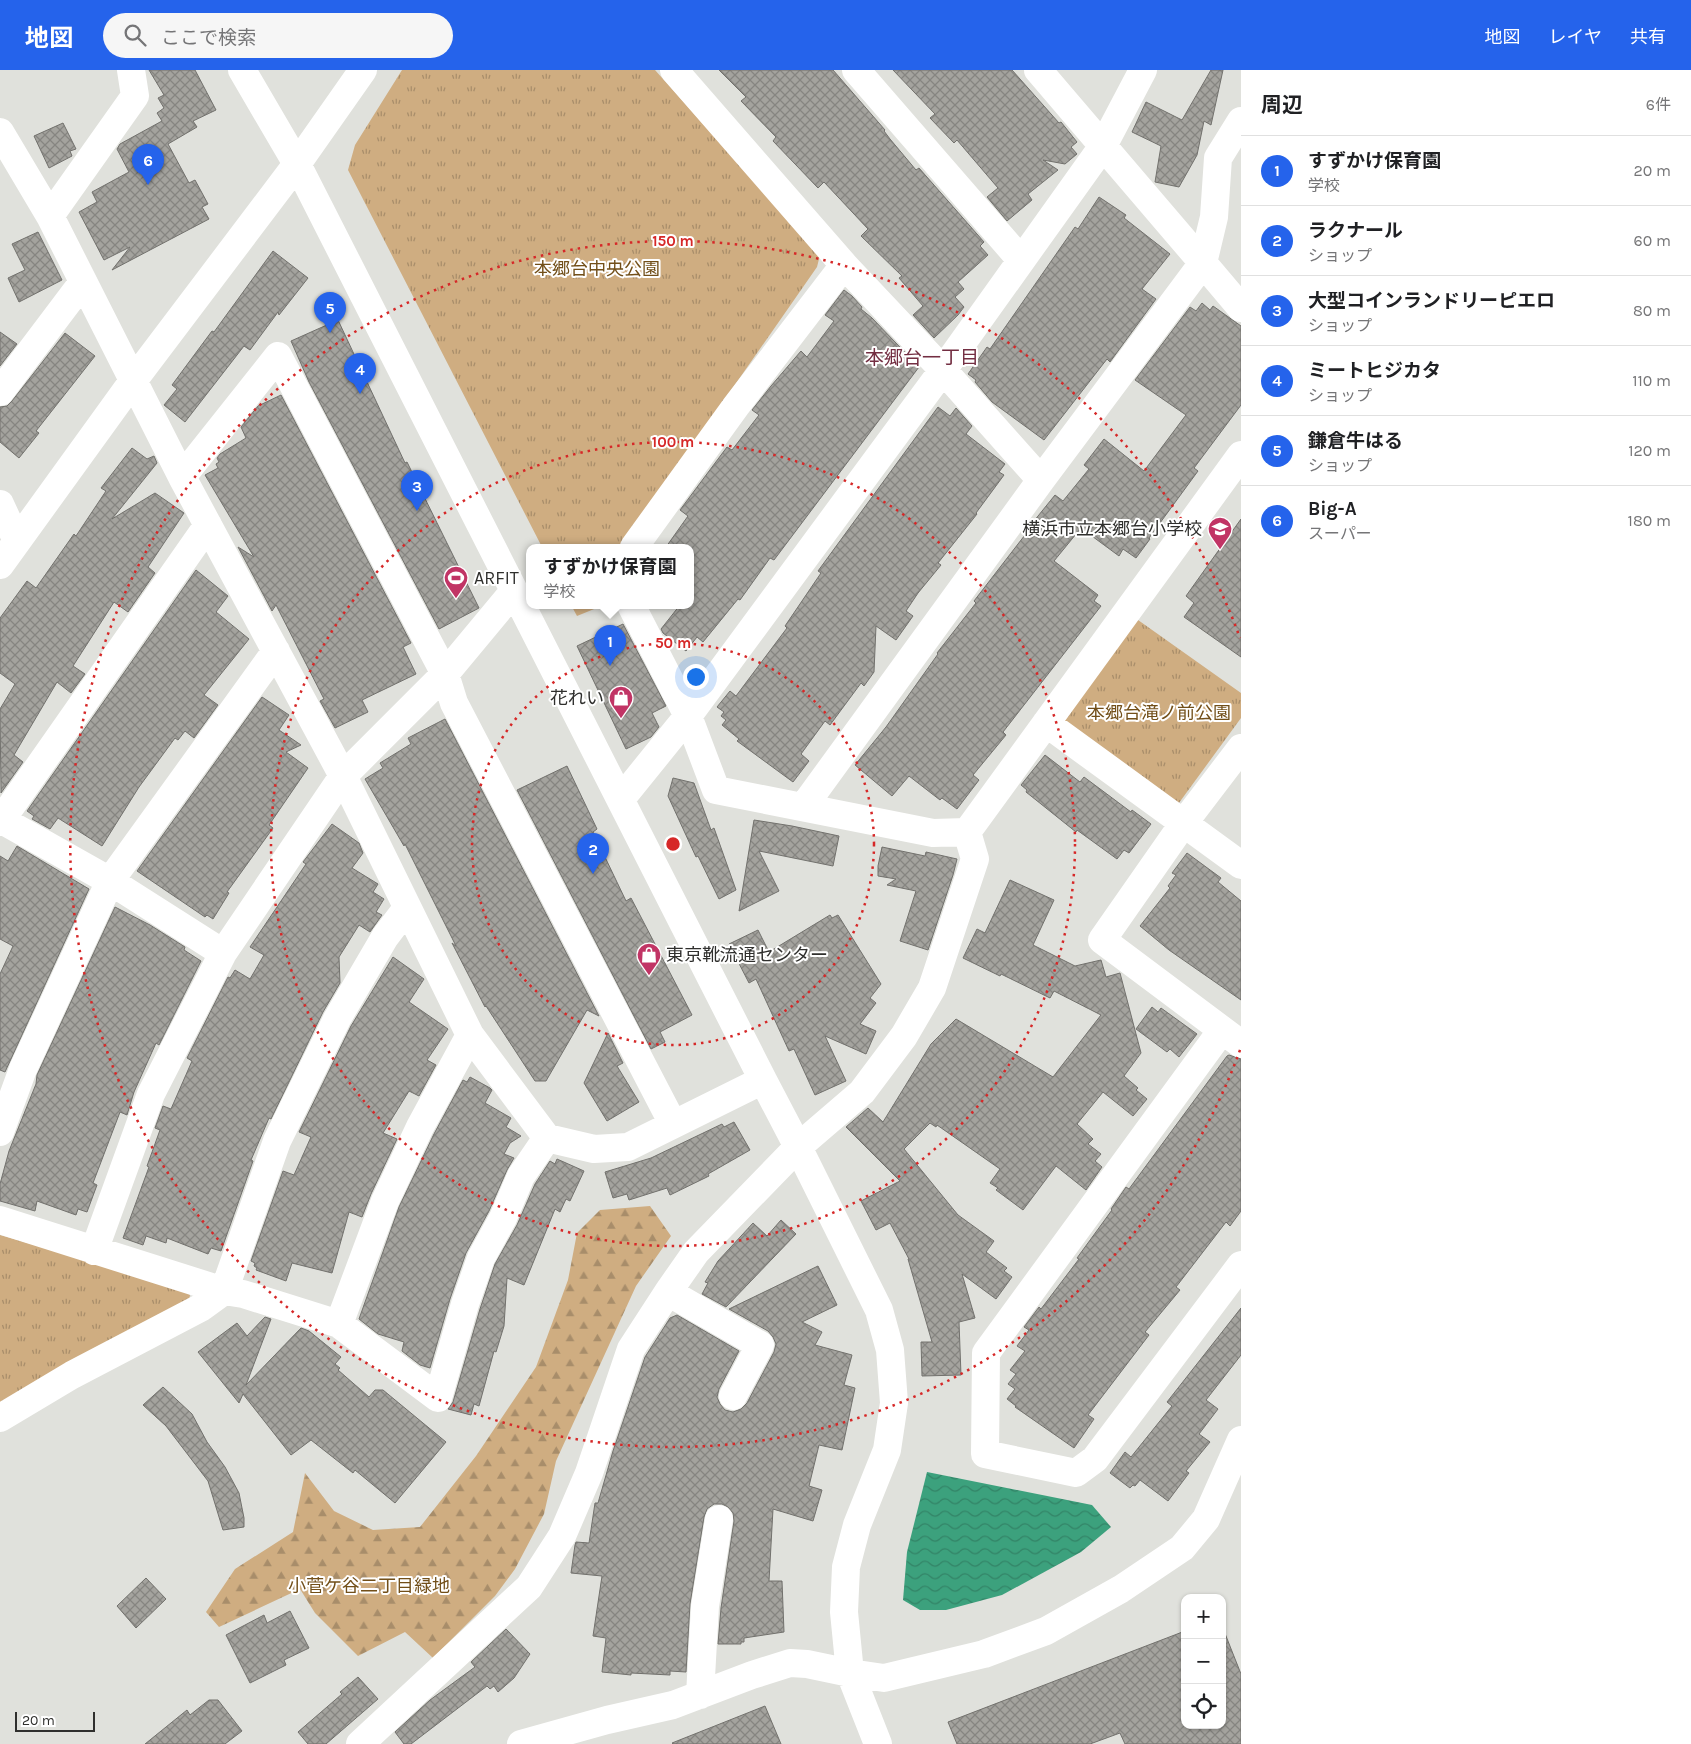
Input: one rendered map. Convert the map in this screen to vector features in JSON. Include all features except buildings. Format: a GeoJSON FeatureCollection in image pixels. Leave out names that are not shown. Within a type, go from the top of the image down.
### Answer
{"type":"FeatureCollection","features":[{"type":"Feature","properties":{"kind":"street"},"geometry":{"type":"LineString","coordinates":[[50,216],[135,96],[131,70]]}},
{"type":"Feature","properties":{"kind":"street"},"geometry":{"type":"LineString","coordinates":[[242,70],[297,164],[798,1147],[879,1310],[890,1350],[894,1403],[887,1450],[857,1525],[846,1567],[844,1612],[850,1673],[878,1744]]}},
{"type":"Feature","properties":{"kind":"street"},"geometry":{"type":"LineString","coordinates":[[674,70],[844,265],[1041,480]]}},
{"type":"Feature","properties":{"kind":"street"},"geometry":{"type":"LineString","coordinates":[[856,70],[1021,260]]}},
{"type":"Feature","properties":{"kind":"street"},"geometry":{"type":"LineString","coordinates":[[1038,70],[1241,308]]}},
{"type":"Feature","properties":{"kind":"street"},"geometry":{"type":"LineString","coordinates":[[621,799],[688,716],[942,370],[1103,146],[1143,70]]}},
{"type":"Feature","properties":{"kind":"street"},"geometry":{"type":"LineString","coordinates":[[0,565],[133,381],[297,164],[359,72]]}},
{"type":"Feature","properties":{"kind":"street"},"geometry":{"type":"LineString","coordinates":[[804,806],[1041,480],[1203,263],[1214,217],[1218,158],[1238,130]]}},
{"type":"Feature","properties":{"kind":"street"},"geometry":{"type":"LineString","coordinates":[[0,132],[50,216],[182,477],[343,776],[470,1035],[547,1138],[594,1149],[628,1147],[763,1080]]}},
{"type":"Feature","properties":{"kind":"street"},"geometry":{"type":"LineString","coordinates":[[636,544],[736,406],[844,265]]}},
{"type":"Feature","properties":{"kind":"street"},"geometry":{"type":"LineString","coordinates":[[0,392],[83,282]]}},
{"type":"Feature","properties":{"kind":"street"},"geometry":{"type":"LineString","coordinates":[[182,477],[278,356],[444,674],[458,712],[673,1124]]}},
{"type":"Feature","properties":{"kind":"street"},"geometry":{"type":"LineString","coordinates":[[967,832],[1241,455]]}},
{"type":"Feature","properties":{"kind":"street"},"geometry":{"type":"LineString","coordinates":[[0,504],[17,541]]}},
{"type":"Feature","properties":{"kind":"street"},"geometry":{"type":"LineString","coordinates":[[208,525],[0,820],[110,881],[223,953]]}},
{"type":"Feature","properties":{"kind":"street"},"geometry":{"type":"LineString","coordinates":[[94,1251],[151,1094],[223,953],[343,776],[444,674],[514,591]]}},
{"type":"Feature","properties":{"kind":"street"},"geometry":{"type":"LineString","coordinates":[[633,609],[688,716],[716,790],[933,833],[967,832]]}},
{"type":"Feature","properties":{"kind":"street"},"geometry":{"type":"LineString","coordinates":[[0,1132],[23,1069],[110,881],[276,651]]}},
{"type":"Feature","properties":{"kind":"street"},"geometry":{"type":"LineString","coordinates":[[1046,723],[1241,866]]}},
{"type":"Feature","properties":{"kind":"street"},"geometry":{"type":"LineString","coordinates":[[1241,748],[1184,824],[1102,940],[1232,1037],[986,1353],[985,1454],[1076,1473],[1095,1459],[1241,1265]]}},
{"type":"Feature","properties":{"kind":"street"},"geometry":{"type":"LineString","coordinates":[[360,1744],[529,1587],[562,1536],[589,1473],[631,1349],[668,1292],[696,1252],[798,1147],[862,1092],[904,1036],[932,988],[975,859],[967,832]]}},
{"type":"Feature","properties":{"kind":"street"},"geometry":{"type":"LineString","coordinates":[[0,1418],[72,1375],[202,1307],[224,1291],[277,1141],[337,1019],[385,937],[407,908]]}},
{"type":"Feature","properties":{"kind":"street"},"geometry":{"type":"LineString","coordinates":[[339,1324],[385,1201],[420,1127],[470,1035]]}},
{"type":"Feature","properties":{"kind":"street"},"geometry":{"type":"LineString","coordinates":[[0,1220],[224,1291],[243,1294],[339,1324],[438,1398],[465,1304],[481,1258],[503,1218],[521,1176],[547,1138]]}},
{"type":"Feature","properties":{"kind":"street"},"geometry":{"type":"LineString","coordinates":[[668,1292],[760,1345],[733,1396]]}},
{"type":"Feature","properties":{"kind":"street"},"geometry":{"type":"LineString","coordinates":[[521,1744],[607,1720],[673,1705],[752,1675],[790,1663],[807,1664],[884,1678],[984,1654],[1046,1631],[1120,1590],[1182,1548],[1206,1519],[1241,1440]]}},
{"type":"Feature","properties":{"kind":"street"},"geometry":{"type":"LineString","coordinates":[[700,1695],[705,1606],[719,1519]]}},
{"type":"Feature","properties":{"kind":"green space","name":"本郷台中央公園"},"geometry":{"type":"Polygon","coordinates":[[[402,70],[655,70],[820,255],[817,267],[624,544],[540,544],[348,170],[355,145],[402,70]]]}},
{"type":"Feature","properties":{"kind":"green space"},"geometry":{"type":"Polygon","coordinates":[[[573,609],[594,609],[577,616],[573,609]]]}},
{"type":"Feature","properties":{"kind":"green space","name":"本郷台滝ノ前公園"},"geometry":{"type":"Polygon","coordinates":[[[1131,615],[1241,693],[1241,718],[1176,807],[1064,720],[1131,615]]]}},
{"type":"Feature","properties":{"kind":"green space","name":"小菅ケ谷二丁目緑地"},"geometry":{"type":"Polygon","coordinates":[[[650,1206],[671,1236],[636,1286],[556,1461],[544,1514],[515,1569],[495,1596],[433,1658],[405,1632],[358,1656],[315,1613],[300,1589],[219,1627],[206,1612],[235,1569],[293,1532],[305,1473],[334,1511],[373,1530],[420,1527],[476,1456],[536,1367],[568,1280],[577,1233],[600,1210],[650,1206]]]}},
{"type":"Feature","properties":{"kind":"green space"},"geometry":{"type":"Polygon","coordinates":[[[0,1235],[185,1288],[190,1295],[188,1308],[0,1408],[0,1235]]]}},
{"type":"Feature","properties":{"kind":"water"},"geometry":{"type":"Polygon","coordinates":[[[927,1472],[1092,1505],[1111,1527],[1081,1552],[1002,1595],[946,1610],[920,1610],[903,1600],[907,1552],[927,1472]]]}},
{"type":"Feature","properties":{"kind":"place","name":"Big-A"},"geometry":{"type":"Point","coordinates":[148,185]}},
{"type":"Feature","properties":{"kind":"place","name":"鎌倉牛はる"},"geometry":{"type":"Point","coordinates":[330,333]}},
{"type":"Feature","properties":{"kind":"place","name":"ミートヒジカタ"},"geometry":{"type":"Point","coordinates":[360,394]}},
{"type":"Feature","properties":{"kind":"place","name":"大型コインランドリーピエロ"},"geometry":{"type":"Point","coordinates":[417,511]}},
{"type":"Feature","properties":{"kind":"place","name":"横浜市立本郷台小学校"},"geometry":{"type":"Point","coordinates":[1220,550]}},
{"type":"Feature","properties":{"kind":"place","name":"ARFIT"},"geometry":{"type":"Point","coordinates":[456,599]}},
{"type":"Feature","properties":{"kind":"place","name":"すずかけ保育園"},"geometry":{"type":"Point","coordinates":[610,666]}},
{"type":"Feature","properties":{"kind":"place","name":"花れい"},"geometry":{"type":"Point","coordinates":[621,719]}},
{"type":"Feature","properties":{"kind":"place","name":"ラクナール"},"geometry":{"type":"Point","coordinates":[593,874]}},
{"type":"Feature","properties":{"kind":"place","name":"東京靴流通センター"},"geometry":{"type":"Point","coordinates":[649,976]}},
{"type":"Feature","properties":{"kind":"district","name":"本郷台一丁目"},"geometry":{"type":"Point","coordinates":[922,357]}}]}
